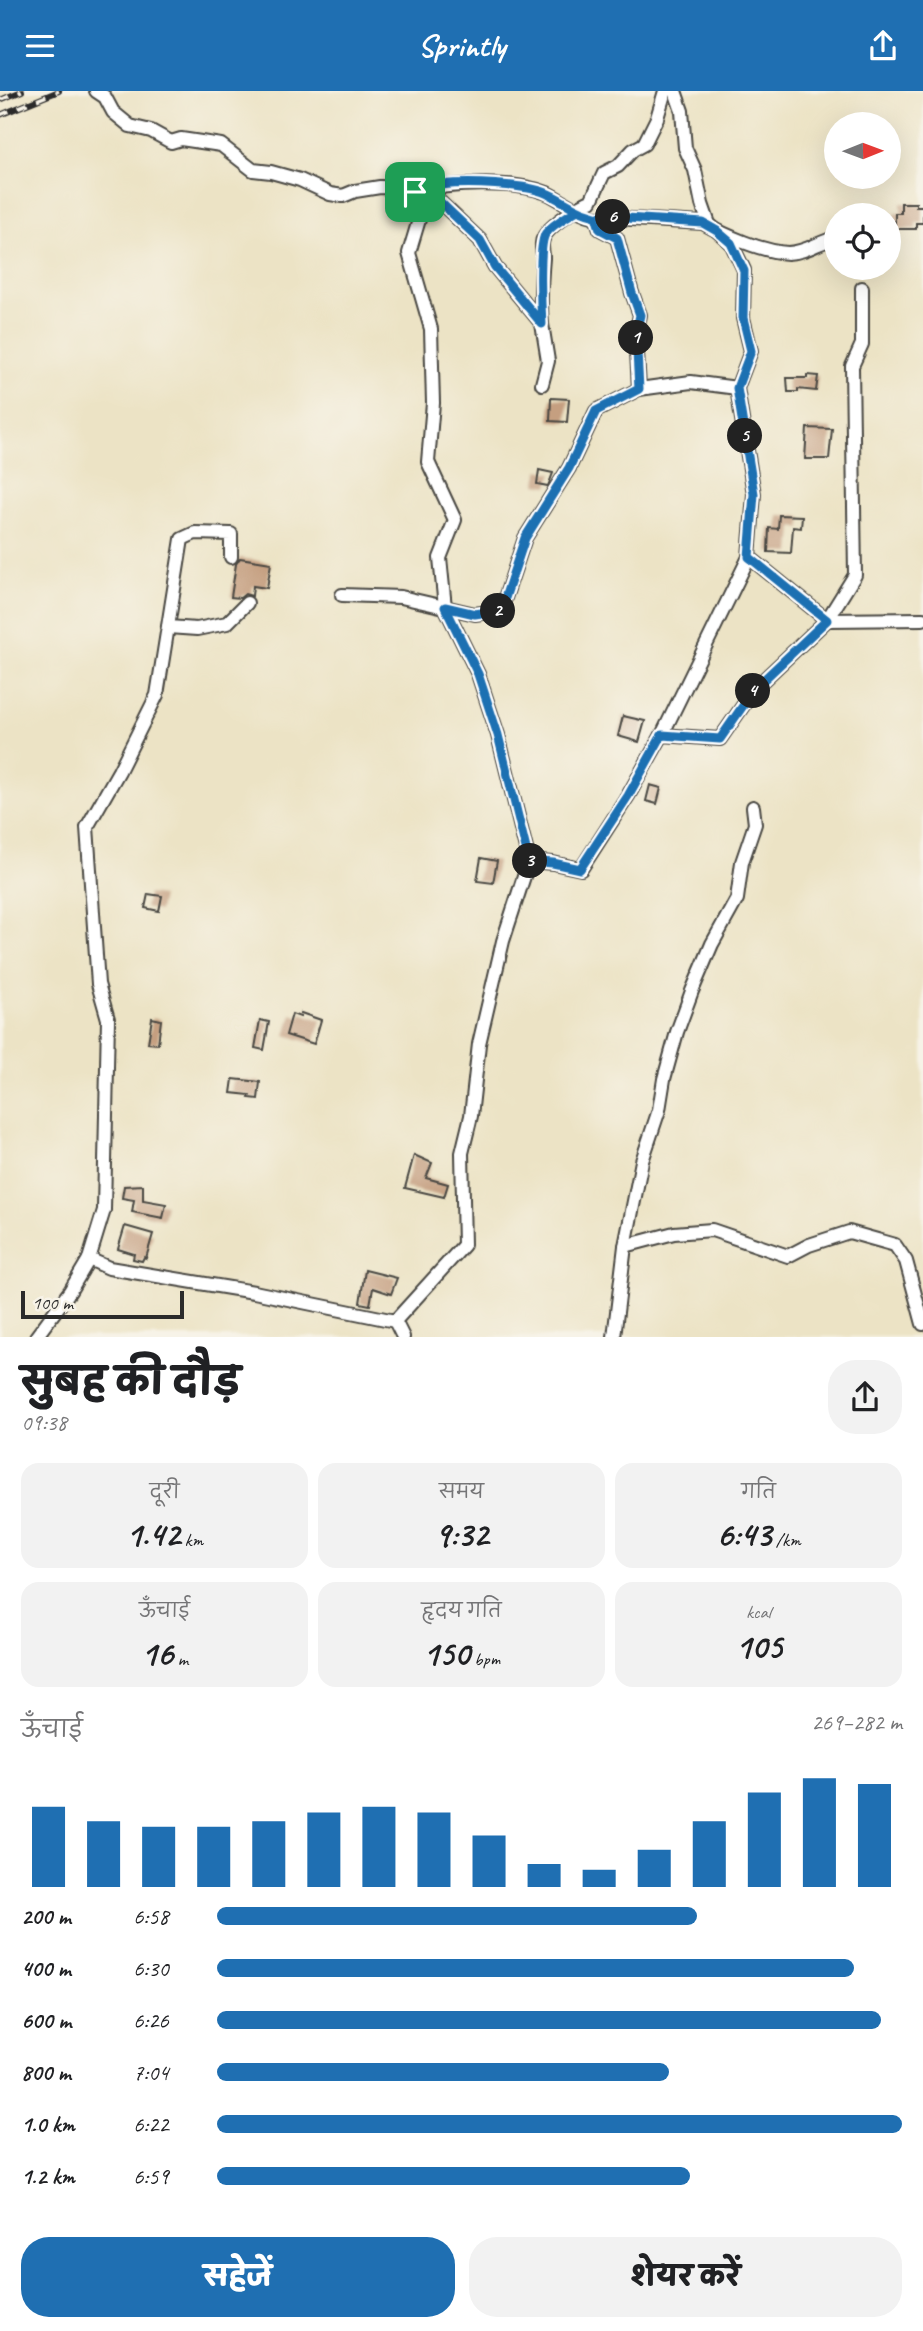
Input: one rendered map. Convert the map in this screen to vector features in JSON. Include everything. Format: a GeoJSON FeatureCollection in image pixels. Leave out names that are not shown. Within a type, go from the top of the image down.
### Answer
{"type":"FeatureCollection","features":[{"type":"Feature","properties":{"kind":"street"},"geometry":{"type":"LineString","coordinates":[[96,91],[104,97],[113,112],[130,126],[151,131],[171,142],[181,139],[221,145],[253,170],[300,180],[330,194],[343,196],[380,187],[407,188],[440,202],[480,240],[495,267],[542,324]]}},
{"type":"Feature","properties":{"kind":"street"},"geometry":{"type":"LineString","coordinates":[[542,384],[548,361],[540,292],[542,240],[546,232],[583,203],[591,201],[604,173],[618,166],[633,150],[644,144],[657,118],[665,91]]}},
{"type":"Feature","properties":{"kind":"street"},"geometry":{"type":"LineString","coordinates":[[529,861],[580,869],[628,796],[662,735],[749,557],[754,494],[737,388],[751,351],[743,318],[744,271],[731,243],[709,225],[695,170],[685,148],[682,111],[675,91]]}},
{"type":"Feature","properties":{"kind":"street"},"geometry":{"type":"LineString","coordinates":[[415,192],[456,184],[525,188],[546,193],[577,210],[596,216],[703,223],[717,231],[788,253],[824,243]]}},
{"type":"Feature","properties":{"kind":"street"},"geometry":{"type":"LineString","coordinates":[[395,1321],[464,1245],[461,1153],[471,1116],[479,1044],[503,941],[529,861],[498,735],[478,674],[445,607],[440,558],[455,520],[428,462],[433,403],[431,329],[409,253],[424,203]]}},
{"type":"Feature","properties":{"kind":"street"},"geometry":{"type":"LineString","coordinates":[[596,216],[600,229],[617,238],[640,315],[636,333],[639,389]]}},
{"type":"Feature","properties":{"kind":"street"},"geometry":{"type":"LineString","coordinates":[[662,735],[720,739],[756,687],[827,620],[855,575],[852,366],[862,344],[862,288]]}},
{"type":"Feature","properties":{"kind":"street"},"geometry":{"type":"LineString","coordinates":[[342,595],[401,597],[475,614],[501,610],[525,538],[569,468],[596,411],[639,389],[691,383],[737,388]]}},
{"type":"Feature","properties":{"kind":"street"},"geometry":{"type":"LineString","coordinates":[[36,1337],[70,1291],[89,1259],[104,1210],[108,1020],[98,984],[86,827],[119,771],[157,695],[182,539],[195,533],[231,534],[231,557]]}},
{"type":"Feature","properties":{"kind":"street"},"geometry":{"type":"LineString","coordinates":[[749,557],[827,620],[923,619]]}},
{"type":"Feature","properties":{"kind":"street"},"geometry":{"type":"LineString","coordinates":[[168,628],[197,629],[227,622],[247,603]]}},
{"type":"Feature","properties":{"kind":"street"},"geometry":{"type":"LineString","coordinates":[[614,1337],[625,1246],[642,1161],[659,1110],[677,1032],[712,944],[737,899],[742,862],[755,824],[753,807]]}},
{"type":"Feature","properties":{"kind":"street"},"geometry":{"type":"LineString","coordinates":[[625,1246],[674,1233],[712,1230],[788,1257],[808,1245],[849,1231],[858,1233],[895,1245],[906,1261],[923,1324]]}},
{"type":"Feature","properties":{"kind":"street"},"geometry":{"type":"LineString","coordinates":[[89,1259],[109,1268],[254,1292],[395,1321]]}},
{"type":"Feature","properties":{"kind":"street"},"geometry":{"type":"LineString","coordinates":[[395,1321],[403,1337]]}},
{"type":"Feature","properties":{"kind":"building"},"geometry":{"type":"Polygon","coordinates":[[[901,203],[923,206],[923,223],[916,223],[916,229],[901,229],[901,203]]]}},
{"type":"Feature","properties":{"kind":"building"},"geometry":{"type":"Polygon","coordinates":[[[807,375],[818,376],[816,391],[798,389],[798,392],[788,392],[787,378],[807,378],[807,375]]]}},
{"type":"Feature","properties":{"kind":"building"},"geometry":{"type":"Polygon","coordinates":[[[551,398],[569,399],[567,422],[550,421],[551,398]]]}},
{"type":"Feature","properties":{"kind":"building"},"geometry":{"type":"Polygon","coordinates":[[[807,428],[832,429],[829,459],[805,459],[807,428]]]}},
{"type":"Feature","properties":{"kind":"building"},"geometry":{"type":"Polygon","coordinates":[[[539,470],[553,473],[548,486],[537,484],[539,470]]]}},
{"type":"Feature","properties":{"kind":"building"},"geometry":{"type":"Polygon","coordinates":[[[779,515],[802,516],[801,528],[793,527],[791,553],[768,552],[769,528],[778,529],[779,515]]]}},
{"type":"Feature","properties":{"kind":"building"},"geometry":{"type":"Polygon","coordinates":[[[240,558],[271,563],[267,588],[253,586],[252,596],[245,594],[240,598],[231,597],[236,564],[240,558]]]}},
{"type":"Feature","properties":{"kind":"building"},"geometry":{"type":"Polygon","coordinates":[[[623,716],[645,721],[639,742],[618,736],[623,716]]]}},
{"type":"Feature","properties":{"kind":"building"},"geometry":{"type":"Polygon","coordinates":[[[650,785],[661,788],[657,804],[646,801],[650,785]]]}},
{"type":"Feature","properties":{"kind":"building"},"geometry":{"type":"Polygon","coordinates":[[[481,858],[497,861],[493,883],[477,881],[481,858]]]}},
{"type":"Feature","properties":{"kind":"building"},"geometry":{"type":"Polygon","coordinates":[[[148,894],[162,896],[159,911],[145,908],[148,894]]]}},
{"type":"Feature","properties":{"kind":"building"},"geometry":{"type":"Polygon","coordinates":[[[301,1013],[321,1020],[314,1044],[286,1035],[292,1014],[300,1017],[301,1013]]]}},
{"type":"Feature","properties":{"kind":"building"},"geometry":{"type":"Polygon","coordinates":[[[152,1018],[161,1020],[158,1044],[148,1043],[152,1018]]]}},
{"type":"Feature","properties":{"kind":"building"},"geometry":{"type":"Polygon","coordinates":[[[260,1020],[269,1022],[264,1050],[255,1048],[260,1020]]]}},
{"type":"Feature","properties":{"kind":"building"},"geometry":{"type":"Polygon","coordinates":[[[233,1079],[260,1082],[258,1099],[249,1098],[250,1095],[231,1093],[233,1079]]]}},
{"type":"Feature","properties":{"kind":"building"},"geometry":{"type":"Polygon","coordinates":[[[414,1155],[432,1163],[426,1178],[448,1184],[444,1197],[405,1188],[414,1155]]]}},
{"type":"Feature","properties":{"kind":"building"},"geometry":{"type":"Polygon","coordinates":[[[143,1185],[143,1200],[166,1204],[163,1218],[132,1212],[134,1200],[122,1198],[124,1186],[143,1185]]]}},
{"type":"Feature","properties":{"kind":"building"},"geometry":{"type":"Polygon","coordinates":[[[125,1226],[153,1234],[146,1258],[142,1261],[133,1259],[134,1254],[118,1249],[125,1226]]]}},
{"type":"Feature","properties":{"kind":"building"},"geometry":{"type":"Polygon","coordinates":[[[365,1270],[397,1278],[391,1294],[373,1288],[370,1305],[360,1303],[365,1270]]]}},
{"type":"Feature","properties":{"kind":"railway"},"geometry":{"type":"LineString","coordinates":[[0,100],[22,91]]}},
{"type":"Feature","properties":{"kind":"railway"},"geometry":{"type":"LineString","coordinates":[[0,115],[59,91]]}},
{"type":"Feature","properties":{"kind":"route"},"geometry":{"type":"LineString","coordinates":[[415,192],[440,202],[480,240],[495,267],[542,324],[542,240],[546,232],[560,221],[577,210],[596,216],[703,223],[731,243],[744,271],[743,318],[751,351],[737,388],[754,494],[749,557],[827,620],[756,687],[720,739],[662,735],[628,796],[580,869],[529,861],[498,735],[478,674],[445,607],[475,614],[501,610],[525,538],[569,468],[596,411],[639,389],[636,333],[640,315],[617,238],[600,229],[596,216],[584,214],[546,193],[525,188],[456,184],[415,192]]}}]}
